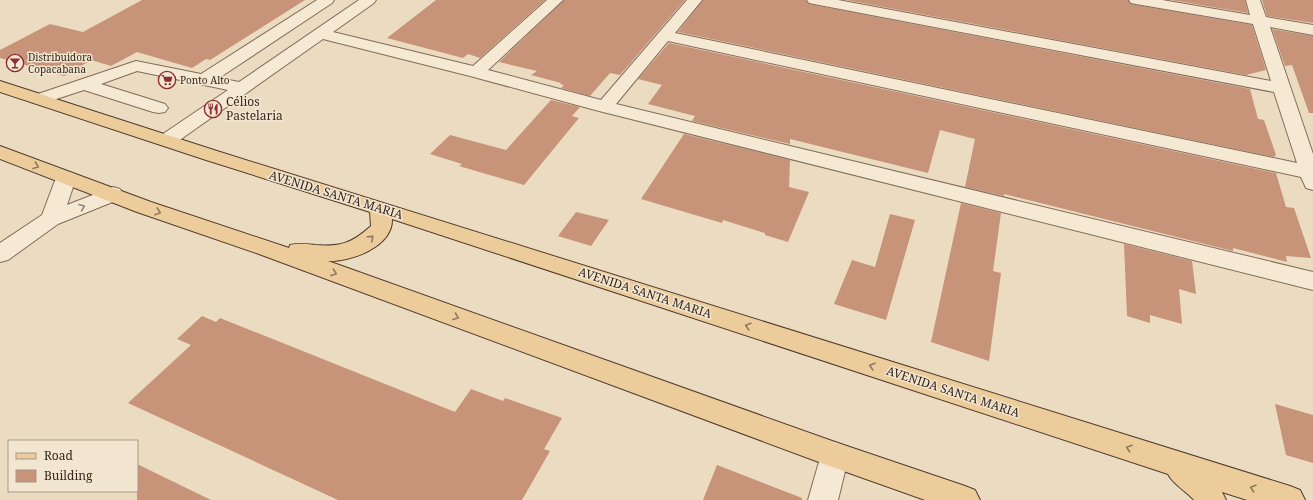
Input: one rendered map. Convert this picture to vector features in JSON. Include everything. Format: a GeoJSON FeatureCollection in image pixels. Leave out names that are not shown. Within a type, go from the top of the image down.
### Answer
{"type":"FeatureCollection","features":[{"type":"Feature","properties":{"kind":"main road","name":"AVENIDA SANTA MARIA"},"geometry":{"type":"LineString","coordinates":[[4,90],[41,99],[1290,500]]}},
{"type":"Feature","properties":{"kind":"main road"},"geometry":{"type":"LineString","coordinates":[[0,152],[144,207],[267,248],[835,455],[965,500]]}},
{"type":"Feature","properties":{"kind":"main road"},"geometry":{"type":"LineString","coordinates":[[267,248],[339,254],[350,251],[364,245],[381,229],[382,221],[380,208]]}},
{"type":"Feature","properties":{"kind":"main road"},"geometry":{"type":"LineString","coordinates":[[1170,461],[1191,476],[1208,494],[1211,500]]}},
{"type":"Feature","properties":{"kind":"street"},"geometry":{"type":"LineString","coordinates":[[204,80],[327,0]]}},
{"type":"Feature","properties":{"kind":"street"},"geometry":{"type":"LineString","coordinates":[[167,140],[369,0]]}},
{"type":"Feature","properties":{"kind":"street"},"geometry":{"type":"LineString","coordinates":[[476,72],[556,0]]}},
{"type":"Feature","properties":{"kind":"street"},"geometry":{"type":"LineString","coordinates":[[605,107],[695,0]]}},
{"type":"Feature","properties":{"kind":"street"},"geometry":{"type":"LineString","coordinates":[[814,0],[1282,88]]}},
{"type":"Feature","properties":{"kind":"street"},"geometry":{"type":"LineString","coordinates":[[1136,0],[1313,30]]}},
{"type":"Feature","properties":{"kind":"street"},"geometry":{"type":"LineString","coordinates":[[1253,0],[1311,178]]}},
{"type":"Feature","properties":{"kind":"street"},"geometry":{"type":"LineString","coordinates":[[321,34],[476,72],[605,107],[1313,281]]}},
{"type":"Feature","properties":{"kind":"street"},"geometry":{"type":"LineString","coordinates":[[664,35],[1311,178]]}},
{"type":"Feature","properties":{"kind":"street"},"geometry":{"type":"LineString","coordinates":[[41,99],[136,66],[242,88]]}},
{"type":"Feature","properties":{"kind":"street"},"geometry":{"type":"LineString","coordinates":[[84,84],[159,108]]}},
{"type":"Feature","properties":{"kind":"street"},"geometry":{"type":"LineString","coordinates":[[51,219],[66,178]]}},
{"type":"Feature","properties":{"kind":"street"},"geometry":{"type":"LineString","coordinates":[[0,254],[51,219],[113,194]]}},
{"type":"Feature","properties":{"kind":"street"},"geometry":{"type":"LineString","coordinates":[[823,500],[835,455]]}},
{"type":"Feature","properties":{"kind":"building"},"geometry":{"type":"Polygon","coordinates":[[[142,0],[305,0],[210,60],[206,59],[192,68],[137,52],[111,66],[91,60],[64,76],[0,58],[0,50],[50,24],[83,32],[142,0]]]}},
{"type":"Feature","properties":{"kind":"building"},"geometry":{"type":"Polygon","coordinates":[[[436,0],[545,0],[480,58],[468,54],[463,58],[387,38],[436,0]]]}},
{"type":"Feature","properties":{"kind":"building"},"geometry":{"type":"Polygon","coordinates":[[[564,0],[685,0],[620,75],[610,73],[590,96],[561,88],[564,85],[560,84],[561,83],[531,75],[537,71],[499,62],[564,0]]]}},
{"type":"Feature","properties":{"kind":"building"},"geometry":{"type":"Polygon","coordinates":[[[703,0],[806,0],[809,4],[1250,89],[1258,119],[1264,120],[1276,155],[1273,157],[678,32],[703,0]]]}},
{"type":"Feature","properties":{"kind":"building"},"geometry":{"type":"Polygon","coordinates":[[[846,0],[1128,0],[1131,4],[1252,25],[1266,70],[1246,75],[846,0]]]}},
{"type":"Feature","properties":{"kind":"building"},"geometry":{"type":"Polygon","coordinates":[[[1171,0],[1245,0],[1248,13],[1171,0]]]}},
{"type":"Feature","properties":{"kind":"building"},"geometry":{"type":"Polygon","coordinates":[[[1262,0],[1313,0],[1313,23],[1267,16],[1262,0]]]}},
{"type":"Feature","properties":{"kind":"building"},"geometry":{"type":"Polygon","coordinates":[[[1272,29],[1313,36],[1313,113],[1309,113],[1292,65],[1285,66],[1272,29]]]}},
{"type":"Feature","properties":{"kind":"building"},"geometry":{"type":"Polygon","coordinates":[[[669,43],[1276,173],[1286,207],[1294,208],[1311,258],[1286,256],[1287,262],[1233,248],[1233,251],[1004,194],[1004,196],[965,187],[975,139],[940,130],[928,173],[790,139],[790,144],[692,121],[695,116],[648,104],[662,85],[638,79],[669,43]]]}},
{"type":"Feature","properties":{"kind":"building"},"geometry":{"type":"Polygon","coordinates":[[[551,100],[580,107],[572,116],[579,118],[524,185],[459,166],[462,164],[430,154],[450,135],[506,150],[551,100]]]}},
{"type":"Feature","properties":{"kind":"building"},"geometry":{"type":"Polygon","coordinates":[[[684,134],[790,160],[789,187],[809,192],[788,242],[723,220],[722,223],[641,199],[684,134]]]}},
{"type":"Feature","properties":{"kind":"building"},"geometry":{"type":"Polygon","coordinates":[[[961,203],[1001,213],[993,271],[1001,273],[989,361],[931,342],[961,203]]]}},
{"type":"Feature","properties":{"kind":"building"},"geometry":{"type":"Polygon","coordinates":[[[576,212],[609,220],[591,246],[558,236],[576,212]]]}},
{"type":"Feature","properties":{"kind":"building"},"geometry":{"type":"Polygon","coordinates":[[[890,214],[915,220],[886,320],[834,304],[852,260],[875,267],[890,214]]]}},
{"type":"Feature","properties":{"kind":"building"},"geometry":{"type":"Polygon","coordinates":[[[1124,244],[1192,261],[1196,294],[1179,289],[1182,324],[1150,315],[1150,323],[1127,316],[1124,244]]]}},
{"type":"Feature","properties":{"kind":"building"},"geometry":{"type":"Polygon","coordinates":[[[202,316],[216,322],[220,318],[455,412],[471,389],[503,401],[505,398],[562,418],[544,449],[550,451],[522,500],[338,500],[128,403],[191,345],[177,339],[202,316]]]}},
{"type":"Feature","properties":{"kind":"building"},"geometry":{"type":"Polygon","coordinates":[[[1275,404],[1313,415],[1313,463],[1286,455],[1275,404]]]}},
{"type":"Feature","properties":{"kind":"building"},"geometry":{"type":"Polygon","coordinates":[[[138,464],[211,500],[137,500],[138,464]]]}},
{"type":"Feature","properties":{"kind":"building"},"geometry":{"type":"Polygon","coordinates":[[[717,465],[802,498],[802,500],[703,500],[717,465]]]}},
{"type":"Feature","properties":{"kind":"place","name":"Distribuidora Copacabana"},"geometry":{"type":"Point","coordinates":[15,63]}},
{"type":"Feature","properties":{"kind":"place","name":"Ponto Alto"},"geometry":{"type":"Point","coordinates":[167,80]}},
{"type":"Feature","properties":{"kind":"place","name":"Célios Pastelaria"},"geometry":{"type":"Point","coordinates":[213,109]}}]}
